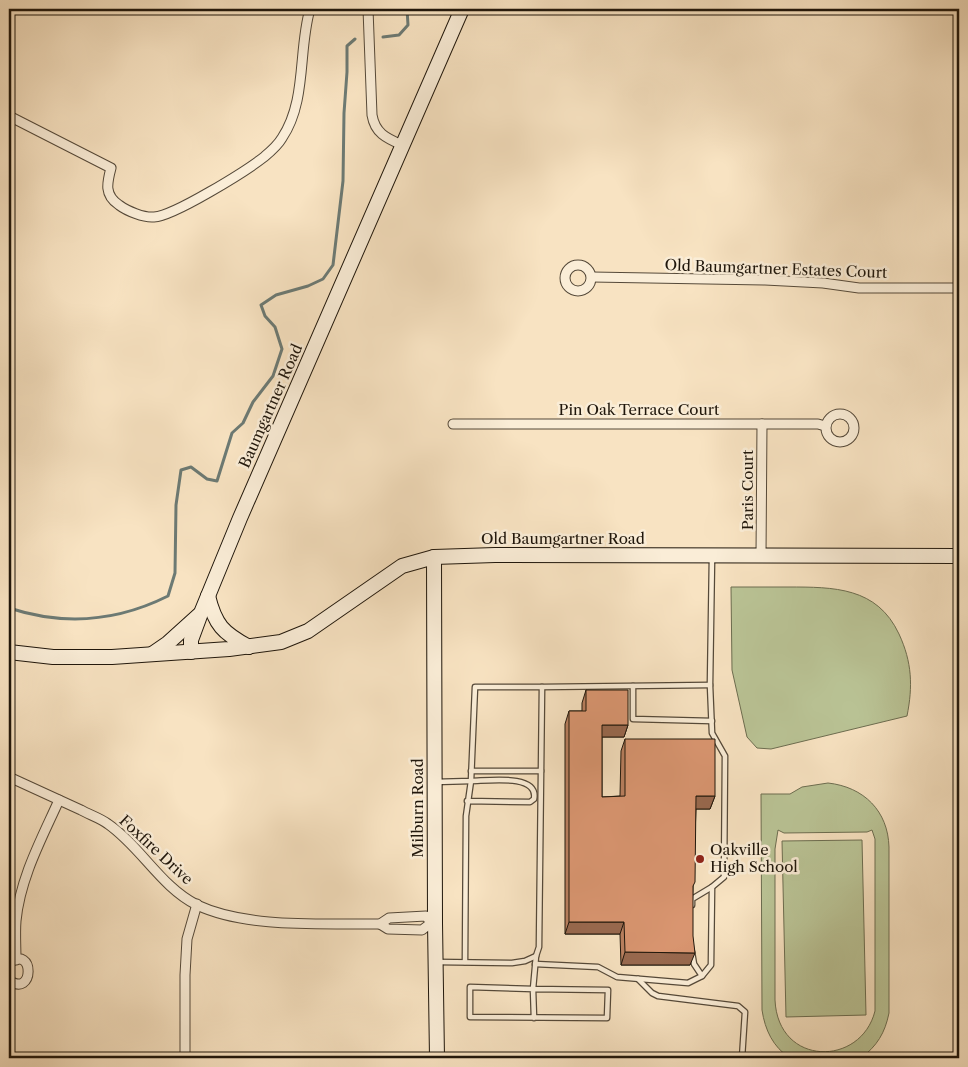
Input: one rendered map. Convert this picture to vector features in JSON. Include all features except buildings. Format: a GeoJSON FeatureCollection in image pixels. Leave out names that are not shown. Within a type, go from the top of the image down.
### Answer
{"type":"FeatureCollection","features":[{"type":"Feature","properties":{"kind":"street"},"geometry":{"type":"LineString","coordinates":[[9,116],[111,168],[107,188],[113,201],[122,207],[146,217],[164,216],[252,165],[264,157],[282,139],[289,127],[294,112],[306,20],[310,9]]}},
{"type":"Feature","properties":{"kind":"street"},"geometry":{"type":"LineString","coordinates":[[368,9],[373,124],[379,133],[387,139],[402,145]]}},
{"type":"Feature","properties":{"kind":"street","name":"Baumgartner Road"},"geometry":{"type":"LineString","coordinates":[[191,652],[191,640],[201,612],[462,9]]}},
{"type":"Feature","properties":{"kind":"street","name":"Old Baumgartner Estates Court"},"geometry":{"type":"LineString","coordinates":[[592,278],[823,282],[858,288],[959,288]]}},
{"type":"Feature","properties":{"kind":"street","name":"Pin Oak Terrace Court"},"geometry":{"type":"LineString","coordinates":[[453,424],[818,424],[825,426]]}},
{"type":"Feature","properties":{"kind":"street","name":"Paris Court"},"geometry":{"type":"LineString","coordinates":[[761,555],[762,424]]}},
{"type":"Feature","properties":{"kind":"street","name":"Old Baumgartner Road"},"geometry":{"type":"LineString","coordinates":[[191,652],[281,642],[308,631],[402,566],[434,557],[495,555],[959,556]]}},
{"type":"Feature","properties":{"kind":"street","name":"Milburn Road"},"geometry":{"type":"LineString","coordinates":[[434,557],[433,923],[437,1058]]}},
{"type":"Feature","properties":{"kind":"street"},"geometry":{"type":"LineString","coordinates":[[208,596],[213,615],[219,627],[231,638],[249,647]]}},
{"type":"Feature","properties":{"kind":"street"},"geometry":{"type":"LineString","coordinates":[[152,655],[168,643],[201,612]]}},
{"type":"Feature","properties":{"kind":"street"},"geometry":{"type":"LineString","coordinates":[[9,652],[82,658],[191,652]]}},
{"type":"Feature","properties":{"kind":"street","name":"Foxfire Drive"},"geometry":{"type":"LineString","coordinates":[[9,777],[107,823],[128,841],[174,889],[196,904],[242,919],[271,922],[380,924],[388,929],[422,930],[433,923],[426,916],[389,918],[380,924]]}},
{"type":"Feature","properties":{"kind":"street"},"geometry":{"type":"LineString","coordinates":[[9,980],[13,983],[21,983],[29,975],[27,964],[13,961],[16,921],[26,876],[59,800]]}},
{"type":"Feature","properties":{"kind":"street"},"geometry":{"type":"LineString","coordinates":[[185,1058],[187,939],[196,904]]}},
{"type":"Feature","properties":{"kind":"lane"},"geometry":{"type":"LineString","coordinates":[[692,909],[692,899],[724,877],[725,756],[712,733],[710,685],[712,556]]}},
{"type":"Feature","properties":{"kind":"lane"},"geometry":{"type":"LineString","coordinates":[[465,962],[467,801],[471,781],[475,687],[710,685]]}},
{"type":"Feature","properties":{"kind":"lane"},"geometry":{"type":"LineString","coordinates":[[633,686],[633,719],[712,721]]}},
{"type":"Feature","properties":{"kind":"lane"},"geometry":{"type":"LineString","coordinates":[[534,1018],[533,989],[536,956],[539,947],[542,687]]}},
{"type":"Feature","properties":{"kind":"lane"},"geometry":{"type":"LineString","coordinates":[[471,771],[541,771]]}},
{"type":"Feature","properties":{"kind":"lane"},"geometry":{"type":"LineString","coordinates":[[434,782],[517,781],[527,783],[535,794],[534,799],[530,802],[467,801]]}},
{"type":"Feature","properties":{"kind":"lane"},"geometry":{"type":"LineString","coordinates":[[535,964],[598,967],[617,977],[688,983],[702,976],[711,965],[712,887]]}},
{"type":"Feature","properties":{"kind":"lane"},"geometry":{"type":"LineString","coordinates":[[692,949],[694,964],[702,976]]}},
{"type":"Feature","properties":{"kind":"lane"},"geometry":{"type":"LineString","coordinates":[[435,962],[512,963],[525,961],[536,956]]}},
{"type":"Feature","properties":{"kind":"lane"},"geometry":{"type":"LineString","coordinates":[[638,978],[652,993],[658,996],[738,1006],[745,1012],[742,1058]]}},
{"type":"Feature","properties":{"kind":"lane"},"geometry":{"type":"LineString","coordinates":[[470,987],[533,989],[608,990],[607,1018],[470,1018],[470,987]]}},
{"type":"Feature","properties":{"kind":"lane"},"geometry":{"type":"LineString","coordinates":[[687,1058],[710,1058]]}},
{"type":"Feature","properties":{"kind":"green space"},"geometry":{"type":"Polygon","coordinates":[[[731,587],[838,589],[866,598],[879,607],[890,618],[907,654],[911,684],[907,716],[771,749],[757,748],[747,737],[732,670],[731,587]]]}},
{"type":"Feature","properties":{"kind":"green space"},"geometry":{"type":"Polygon","coordinates":[[[828,783],[841,785],[853,790],[872,803],[879,812],[888,834],[889,1013],[880,1038],[872,1049],[861,1058],[790,1058],[774,1043],[763,1017],[761,794],[790,794],[802,787],[828,783]],[[778,830],[775,849],[775,1000],[780,1022],[790,1038],[804,1048],[821,1052],[838,1050],[854,1042],[867,1029],[875,1011],[875,839],[872,830],[867,832],[784,833],[778,830]]]}},
{"type":"Feature","properties":{"kind":"green space"},"geometry":{"type":"Polygon","coordinates":[[[862,840],[866,1015],[786,1017],[782,841],[862,840]]]}},
{"type":"Feature","properties":{"kind":"waterway"},"geometry":{"type":"LineString","coordinates":[[383,37],[399,35],[408,25],[407,9]]}},
{"type":"Feature","properties":{"kind":"waterway"},"geometry":{"type":"LineString","coordinates":[[9,608],[29,614],[50,617],[90,619],[129,611],[168,596],[175,573],[176,505],[181,470],[191,467],[207,479],[217,481],[232,433],[243,423],[253,402],[273,376],[282,349],[275,327],[265,316],[261,305],[276,295],[308,286],[323,279],[333,265],[343,181],[347,46],[355,39]]}},
{"type":"Feature","properties":{"kind":"place","name":"Oakville High School"},"geometry":{"type":"Point","coordinates":[700,859]}}]}
